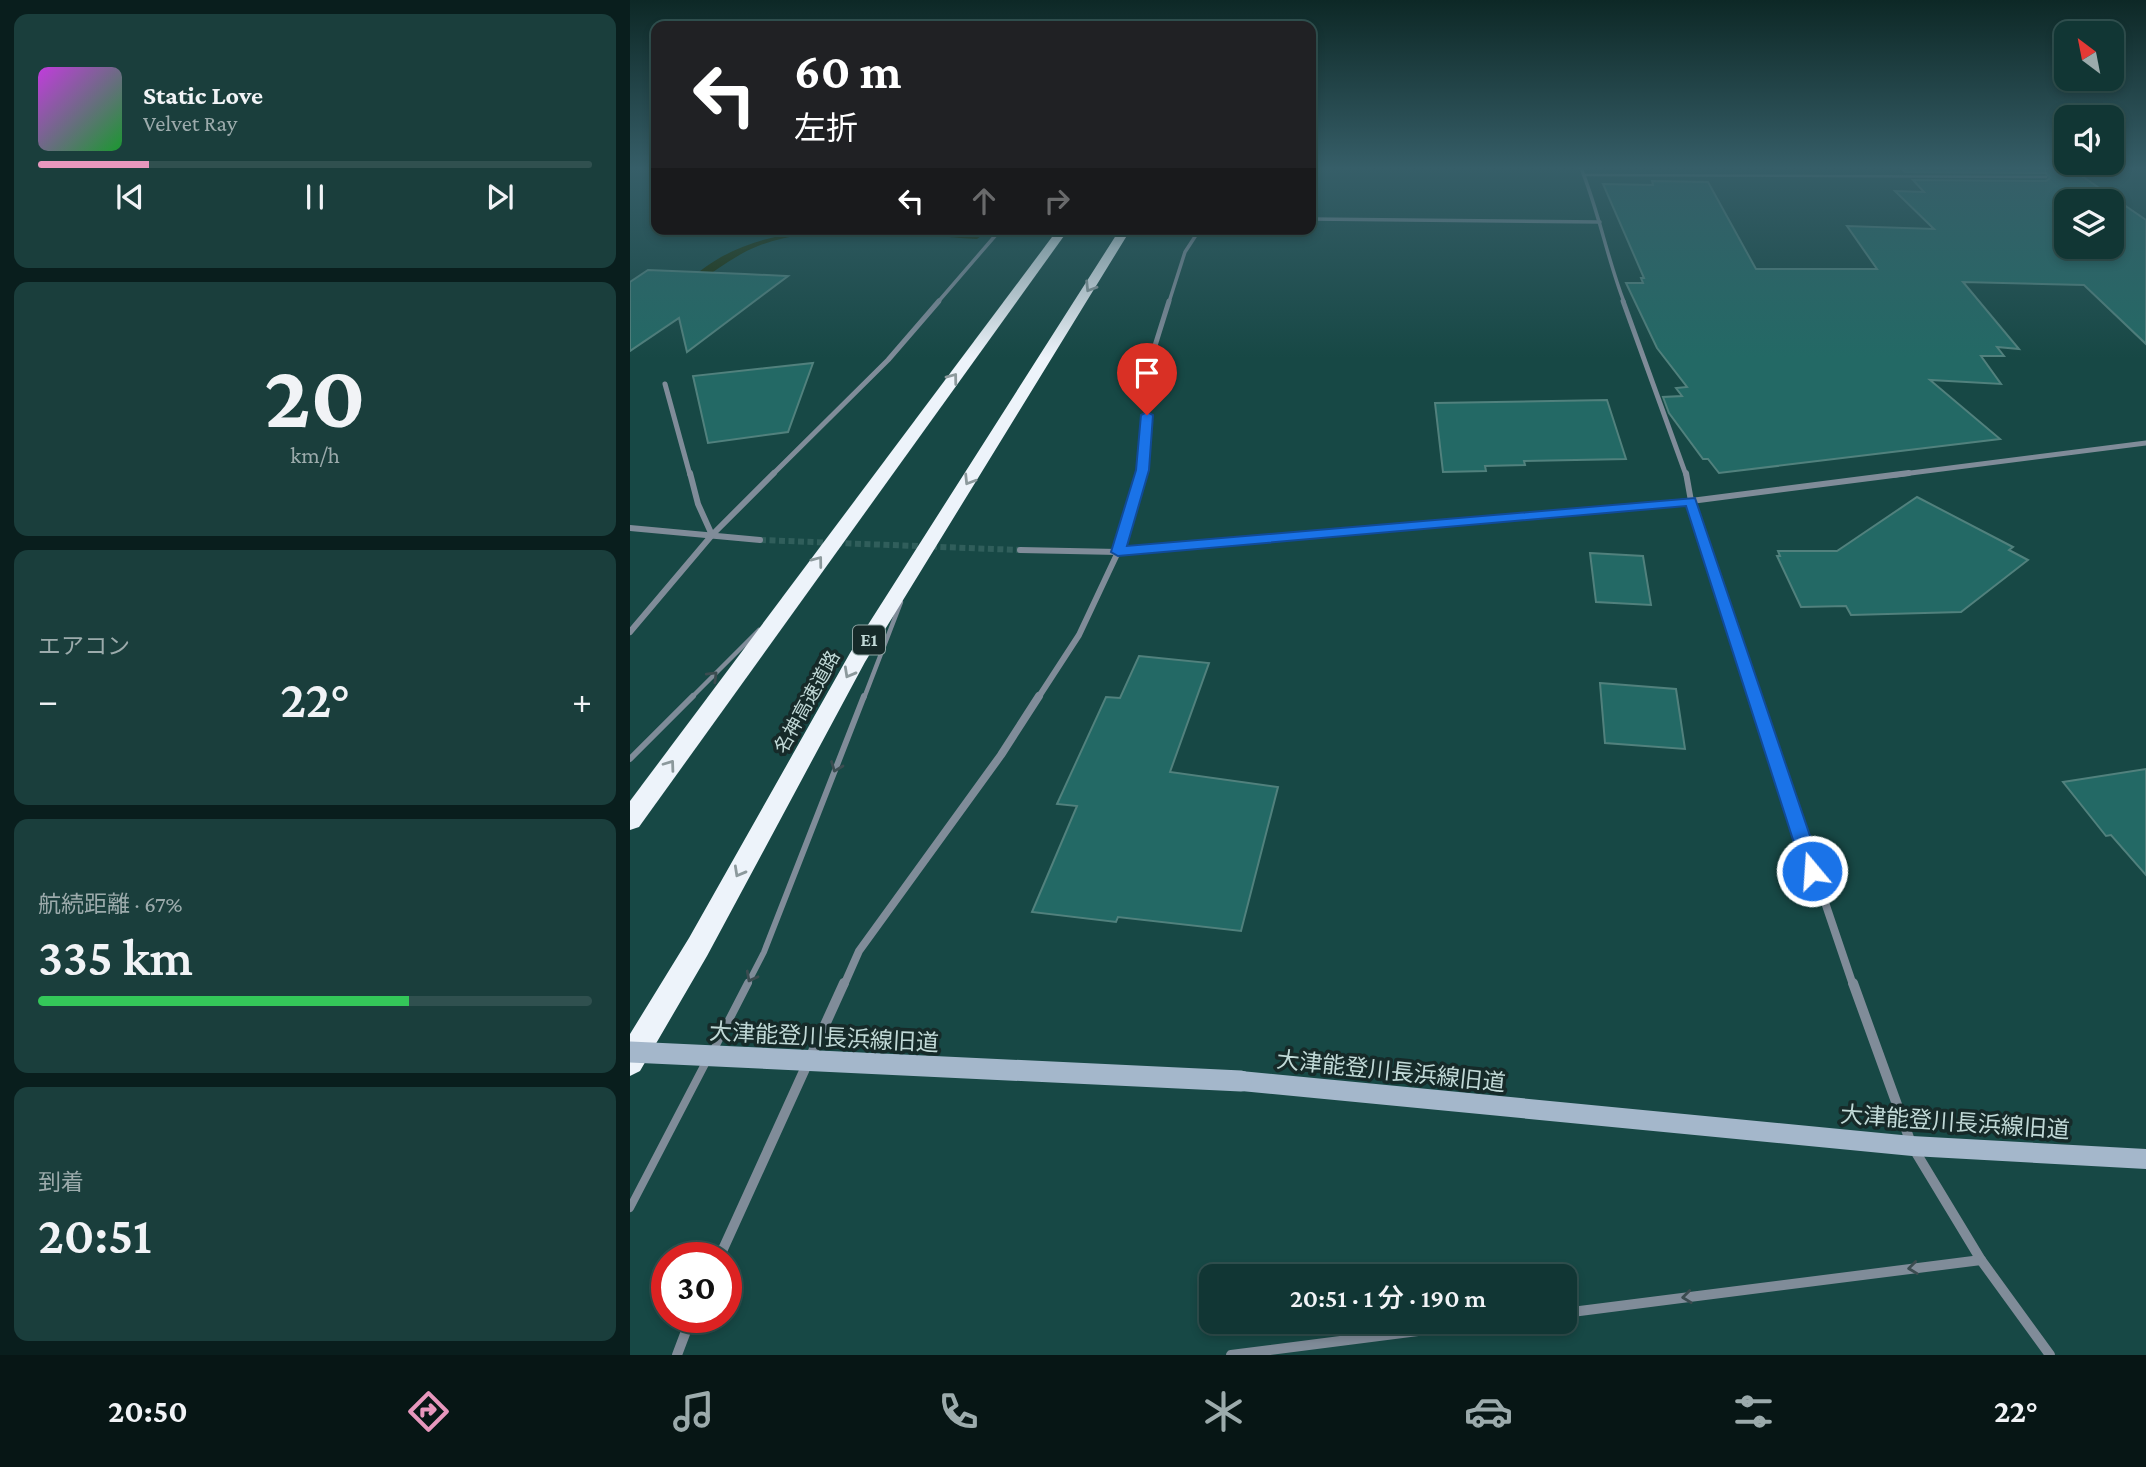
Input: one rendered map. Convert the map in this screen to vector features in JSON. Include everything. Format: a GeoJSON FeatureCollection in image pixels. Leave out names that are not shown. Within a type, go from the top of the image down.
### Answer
{"type":"FeatureCollection","features":[{"type":"Feature","properties":{"kind":"highway"},"geometry":{"type":"LineString","coordinates":[[630,820],[790,598],[1060,235]]}},
{"type":"Feature","properties":{"kind":"highway","name":"名神高速道路"},"geometry":{"type":"LineString","coordinates":[[630,1061],[698,947],[857,658],[1122,235]]}},
{"type":"Feature","properties":{"kind":"street"},"geometry":{"type":"LineString","coordinates":[[1602,231],[1613,273],[1686,473],[1691,501],[1812,871],[1912,1146],[1980,1260],[2049,1355]]}},
{"type":"Feature","properties":{"kind":"street"},"geometry":{"type":"LineString","coordinates":[[630,632],[712,535],[888,360],[996,235]]}},
{"type":"Feature","properties":{"kind":"street"},"geometry":{"type":"LineString","coordinates":[[726,1242],[859,951],[1001,755],[1065,657],[1079,635],[1118,552],[1142,470],[1147,415],[1143,396],[1148,368],[1185,252],[1196,235]]}},
{"type":"Feature","properties":{"kind":"street"},"geometry":{"type":"LineString","coordinates":[[665,384],[698,504],[712,535]]}},
{"type":"Feature","properties":{"kind":"street"},"geometry":{"type":"LineString","coordinates":[[1020,550],[1118,552],[1691,501],[2146,443]]}},
{"type":"Feature","properties":{"kind":"street"},"geometry":{"type":"LineString","coordinates":[[630,528],[760,540]]}},
{"type":"Feature","properties":{"kind":"street","name":"大津能登川長浜線旧道"},"geometry":{"type":"LineString","coordinates":[[630,1052],[1241,1080],[1912,1146],[2146,1159]]}},
{"type":"Feature","properties":{"kind":"street"},"geometry":{"type":"LineString","coordinates":[[1577,1310],[1980,1260]]}},
{"type":"Feature","properties":{"kind":"street"},"geometry":{"type":"LineString","coordinates":[[677,1355],[685,1333]]}},
{"type":"Feature","properties":{"kind":"street"},"geometry":{"type":"LineString","coordinates":[[1230,1355],[1394,1334]]}},
{"type":"Feature","properties":{"kind":"lane"},"geometry":{"type":"LineString","coordinates":[[630,1208],[764,952],[915,566]]}},
{"type":"Feature","properties":{"kind":"lane"},"geometry":{"type":"LineString","coordinates":[[630,759],[790,598]]}},
{"type":"Feature","properties":{"kind":"building"},"geometry":{"type":"Polygon","coordinates":[[[1624,231],[1735,231],[1756,269],[1877,269],[1851,231],[2054,231],[2054,259],[2124,259],[2124,231],[2146,231],[2146,344],[2084,285],[1963,282],[2019,349],[1997,347],[2004,356],[1981,356],[2001,384],[1930,380],[2000,439],[1719,473],[1708,459],[1703,459],[1669,413],[1663,397],[1682,396],[1676,388],[1687,387],[1657,348],[1626,283],[1643,283],[1641,278],[1644,278],[1624,231]]]}},
{"type":"Feature","properties":{"kind":"building"},"geometry":{"type":"Polygon","coordinates":[[[648,270],[788,276],[687,352],[679,318],[630,351],[630,282],[648,270]]]}},
{"type":"Feature","properties":{"kind":"building"},"geometry":{"type":"Polygon","coordinates":[[[813,363],[788,432],[708,443],[693,376],[813,363]]]}},
{"type":"Feature","properties":{"kind":"building"},"geometry":{"type":"Polygon","coordinates":[[[1607,400],[1626,459],[1524,461],[1525,465],[1485,466],[1486,471],[1443,472],[1435,403],[1607,400]]]}},
{"type":"Feature","properties":{"kind":"building"},"geometry":{"type":"Polygon","coordinates":[[[1917,497],[2013,547],[2009,550],[2028,560],[1961,612],[1851,615],[1846,606],[1801,607],[1777,556],[1780,556],[1778,551],[1837,551],[1917,497]]]}},
{"type":"Feature","properties":{"kind":"building"},"geometry":{"type":"Polygon","coordinates":[[[1590,553],[1643,556],[1651,605],[1596,602],[1590,553]]]}},
{"type":"Feature","properties":{"kind":"building"},"geometry":{"type":"Polygon","coordinates":[[[1139,656],[1209,663],[1170,772],[1278,787],[1241,931],[1118,917],[1116,922],[1032,912],[1077,806],[1057,804],[1106,697],[1120,698],[1139,656]]]}},
{"type":"Feature","properties":{"kind":"building"},"geometry":{"type":"Polygon","coordinates":[[[1600,683],[1676,689],[1685,749],[1605,743],[1600,683]]]}},
{"type":"Feature","properties":{"kind":"building"},"geometry":{"type":"Polygon","coordinates":[[[2146,769],[2146,875],[2111,835],[2106,836],[2063,782],[2146,769]]]}},
{"type":"Feature","properties":{"kind":"waterway"},"geometry":{"type":"LineString","coordinates":[[691,283],[746,248],[790,235]]}},
{"type":"Feature","properties":{"kind":"waterway"},"geometry":{"type":"LineString","coordinates":[[956,235],[977,236]]}},
{"type":"Feature","properties":{"kind":"tunnel"},"geometry":{"type":"LineString","coordinates":[[760,540],[1020,550]]}},
{"type":"Feature","properties":{"kind":"route"},"geometry":{"type":"LineString","coordinates":[[1147,415],[1142,470],[1118,552],[1691,501],[1812,871]]}}]}
